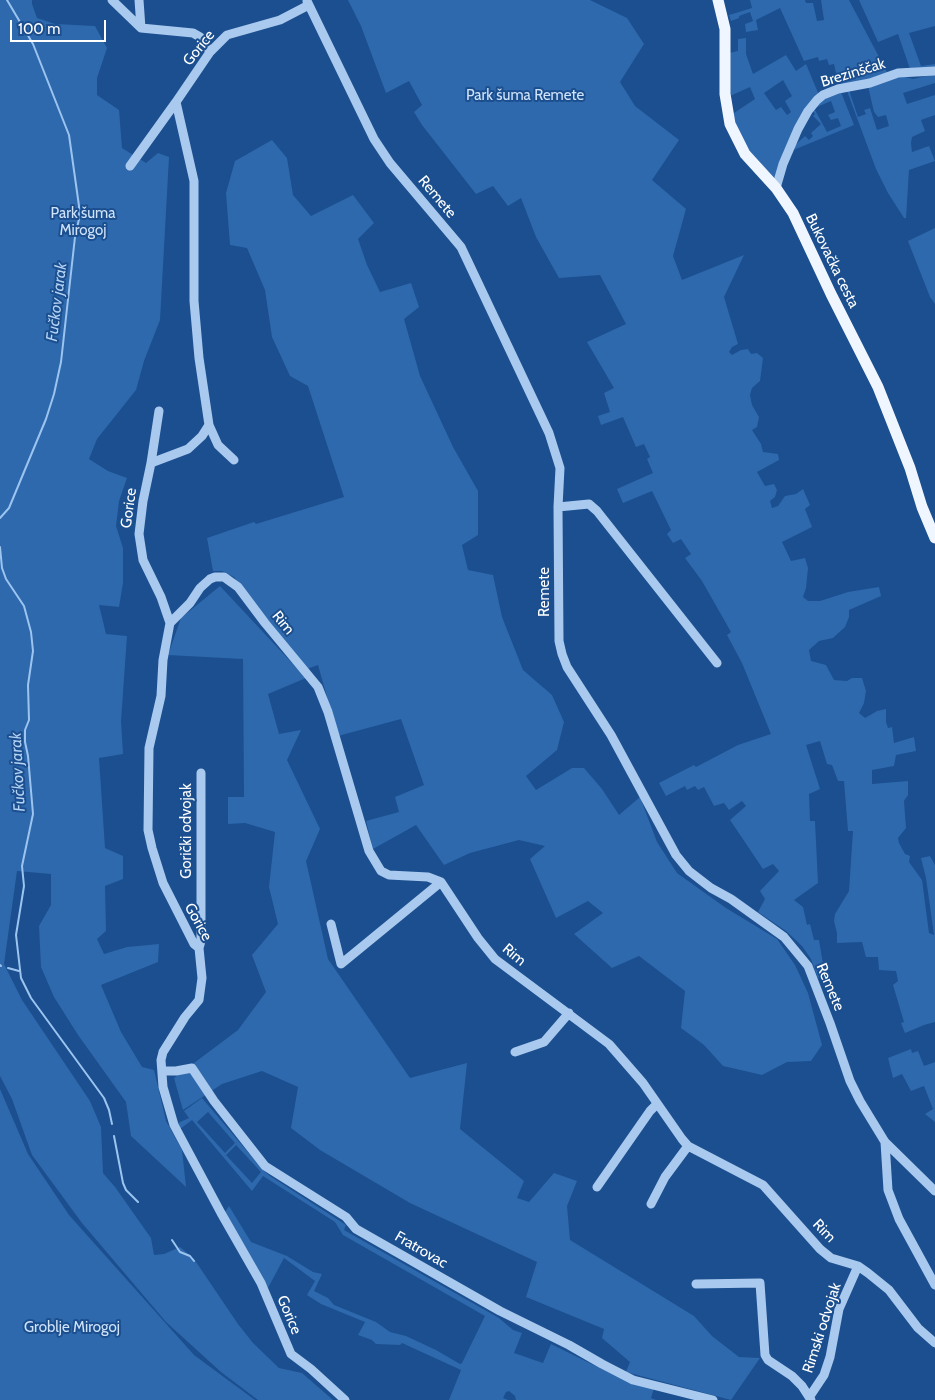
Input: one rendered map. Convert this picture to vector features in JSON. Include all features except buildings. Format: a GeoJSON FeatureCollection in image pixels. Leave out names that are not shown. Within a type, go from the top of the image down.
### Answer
{"type":"FeatureCollection","features":[{"type":"Feature","properties":{"kind":"main road","name":"Bukovačka cesta"},"geometry":{"type":"LineString","coordinates":[[718,0],[724,29],[725,94],[730,124],[745,154],[776,188],[793,213],[878,389],[910,468],[922,507],[935,538]]}},
{"type":"Feature","properties":{"kind":"street"},"geometry":{"type":"LineString","coordinates":[[112,0],[141,28],[193,33],[200,37],[210,52]]}},
{"type":"Feature","properties":{"kind":"street"},"geometry":{"type":"LineString","coordinates":[[139,0],[141,28]]}},
{"type":"Feature","properties":{"kind":"street","name":"Gorice"},"geometry":{"type":"LineString","coordinates":[[130,166],[210,52],[227,35],[280,20],[305,7],[307,2]]}},
{"type":"Feature","properties":{"kind":"street","name":"Remete"},"geometry":{"type":"LineString","coordinates":[[307,2],[374,139],[390,163],[460,247],[533,397],[558,456],[560,468],[558,507],[559,641],[567,667],[611,735],[676,854],[685,865],[711,888],[731,899],[784,937],[808,966],[850,1081],[885,1142]]}},
{"type":"Feature","properties":{"kind":"street","name":"Brezinščak"},"geometry":{"type":"LineString","coordinates":[[776,188],[783,164],[798,129],[808,111],[823,95],[838,89],[870,83],[898,73],[935,71]]}},
{"type":"Feature","properties":{"kind":"street"},"geometry":{"type":"LineString","coordinates":[[176,102],[194,181],[194,300],[199,358],[209,425],[218,444],[234,460]]}},
{"type":"Feature","properties":{"kind":"street","name":"Gorice"},"geometry":{"type":"LineString","coordinates":[[159,411],[143,501],[139,542],[143,560],[161,597],[170,623],[163,660],[161,696],[149,748],[148,830],[163,883],[194,944],[199,948],[202,978],[199,1000],[185,1017],[163,1052],[163,1087],[174,1125],[261,1283],[291,1354],[311,1369],[345,1400]]}},
{"type":"Feature","properties":{"kind":"street"},"geometry":{"type":"LineString","coordinates":[[151,463],[188,449],[202,436],[209,425]]}},
{"type":"Feature","properties":{"kind":"street"},"geometry":{"type":"LineString","coordinates":[[558,507],[589,504],[597,511],[717,663]]}},
{"type":"Feature","properties":{"kind":"street","name":"Rim"},"geometry":{"type":"LineString","coordinates":[[170,623],[190,603],[200,588],[215,577],[224,577],[238,587],[318,687],[328,712],[369,851],[381,871],[389,876],[428,877],[441,882],[478,938],[495,959],[609,1044],[643,1083],[688,1146],[763,1185],[820,1249],[831,1258],[858,1266],[889,1290],[918,1328],[935,1343]]}},
{"type":"Feature","properties":{"kind":"street","name":"Gorički odvojak"},"geometry":{"type":"LineString","coordinates":[[199,948],[201,941],[201,773]]}},
{"type":"Feature","properties":{"kind":"street"},"geometry":{"type":"LineString","coordinates":[[331,924],[341,964],[441,882]]}},
{"type":"Feature","properties":{"kind":"street"},"geometry":{"type":"LineString","coordinates":[[515,1052],[544,1042],[553,1034],[569,1013]]}},
{"type":"Feature","properties":{"kind":"street","name":"Fratrovac"},"geometry":{"type":"LineString","coordinates":[[162,1071],[192,1068],[214,1101],[265,1166],[346,1217],[356,1229],[500,1311],[569,1345],[633,1380],[713,1400]]}},
{"type":"Feature","properties":{"kind":"street"},"geometry":{"type":"LineString","coordinates":[[597,1187],[650,1111],[657,1104]]}},
{"type":"Feature","properties":{"kind":"street"},"geometry":{"type":"LineString","coordinates":[[885,1142],[935,1191]]}},
{"type":"Feature","properties":{"kind":"street"},"geometry":{"type":"LineString","coordinates":[[885,1142],[888,1190],[898,1220],[935,1285]]}},
{"type":"Feature","properties":{"kind":"street"},"geometry":{"type":"LineString","coordinates":[[651,1204],[665,1177],[688,1146]]}},
{"type":"Feature","properties":{"kind":"street","name":"Rimski odvojak"},"geometry":{"type":"LineString","coordinates":[[811,1398],[824,1375],[830,1358],[839,1309],[858,1266]]}},
{"type":"Feature","properties":{"kind":"street"},"geometry":{"type":"LineString","coordinates":[[696,1284],[760,1283],[765,1355],[768,1360],[792,1376],[811,1398]]}},
{"type":"Feature","properties":{"kind":"green space","name":"Park šuma Mirogoj"},"geometry":{"type":"Polygon","coordinates":[[[0,0],[32,0],[37,18],[55,24],[95,26],[107,48],[97,78],[97,95],[119,110],[122,148],[146,163],[158,153],[169,157],[160,320],[144,361],[136,390],[97,439],[89,459],[108,471],[127,478],[119,501],[116,526],[123,548],[123,583],[119,607],[99,605],[106,634],[127,636],[121,721],[123,754],[99,758],[105,848],[123,856],[123,879],[105,886],[106,931],[97,939],[104,954],[127,947],[159,944],[158,962],[101,985],[121,1032],[142,1067],[154,1070],[166,1121],[182,1150],[186,1187],[131,1136],[126,1102],[78,1035],[54,997],[41,967],[39,926],[51,905],[51,874],[17,871],[4,964],[22,1000],[90,1101],[101,1127],[103,1173],[151,1238],[154,1255],[164,1254],[180,1247],[194,1259],[253,1343],[279,1368],[302,1373],[333,1400],[258,1400],[221,1372],[166,1322],[82,1223],[32,1155],[12,1099],[0,1076],[0,0]]]}},
{"type":"Feature","properties":{"kind":"green space","name":"Park šuma Remete"},"geometry":{"type":"Polygon","coordinates":[[[348,0],[590,0],[627,18],[644,44],[620,82],[635,106],[679,140],[652,180],[686,209],[673,256],[682,280],[744,255],[724,297],[738,344],[732,347],[729,352],[732,355],[741,350],[748,349],[751,354],[757,353],[763,358],[760,381],[752,388],[750,395],[752,405],[759,417],[757,427],[752,430],[761,444],[763,452],[778,454],[779,460],[757,472],[765,486],[774,484],[777,490],[775,497],[770,501],[772,508],[778,506],[785,496],[796,494],[803,489],[810,505],[805,509],[812,527],[782,542],[791,561],[805,558],[808,568],[803,597],[808,601],[820,601],[848,592],[879,587],[881,596],[849,610],[849,617],[845,627],[833,638],[819,641],[809,650],[811,661],[826,665],[834,680],[847,681],[852,678],[862,678],[866,691],[864,703],[859,713],[865,718],[877,711],[886,709],[886,722],[888,728],[892,727],[894,743],[914,737],[916,751],[896,755],[894,766],[872,770],[872,784],[908,781],[908,795],[904,801],[906,828],[898,838],[905,854],[910,856],[909,862],[922,880],[929,933],[934,935],[926,878],[921,858],[930,856],[935,865],[935,1022],[905,1033],[901,1023],[904,1022],[893,985],[898,981],[896,971],[879,970],[878,957],[866,957],[862,942],[837,943],[835,914],[849,891],[853,831],[848,831],[844,781],[838,781],[832,765],[827,764],[820,741],[806,745],[820,789],[809,794],[810,821],[815,821],[818,883],[794,900],[803,907],[807,925],[810,924],[814,940],[819,940],[825,976],[818,978],[811,959],[802,946],[786,931],[758,912],[765,899],[760,891],[779,871],[773,864],[763,869],[730,820],[746,806],[742,801],[729,810],[724,803],[714,806],[704,787],[698,790],[695,786],[687,790],[685,786],[666,796],[659,783],[694,765],[696,767],[738,745],[771,734],[742,663],[727,635],[731,632],[702,581],[685,558],[691,554],[681,539],[673,543],[667,534],[671,530],[652,491],[623,503],[617,489],[653,473],[647,459],[650,457],[644,444],[636,447],[623,417],[601,425],[598,416],[610,412],[604,393],[614,388],[587,342],[626,324],[600,275],[559,278],[536,237],[521,198],[508,206],[493,186],[476,194],[414,112],[422,105],[409,81],[386,93],[361,26],[348,0]]]}},
{"type":"Feature","properties":{"kind":"green space"},"geometry":{"type":"Polygon","coordinates":[[[750,0],[805,0],[806,3],[813,3],[817,21],[824,20],[821,0],[849,0],[888,74],[871,81],[839,86],[834,64],[829,65],[827,59],[819,61],[818,57],[804,61],[780,8],[756,20],[758,30],[746,32],[745,24],[753,21],[750,12],[731,21],[729,15],[752,8],[750,0]]]}},
{"type":"Feature","properties":{"kind":"green space"},"geometry":{"type":"Polygon","coordinates":[[[859,0],[935,0],[935,26],[909,33],[921,66],[935,64],[935,68],[910,69],[898,34],[878,42],[859,0]]]}},
{"type":"Feature","properties":{"kind":"green space"},"geometry":{"type":"Polygon","coordinates":[[[746,38],[746,54],[753,74],[786,55],[796,71],[806,64],[819,95],[776,177],[773,177],[750,155],[731,115],[755,99],[750,87],[730,96],[729,53],[738,51],[738,39],[746,38]],[[783,80],[764,93],[776,110],[781,107],[787,115],[791,112],[785,101],[792,96],[783,80]]]}},
{"type":"Feature","properties":{"kind":"green space"},"geometry":{"type":"Polygon","coordinates":[[[935,74],[935,83],[903,93],[907,104],[935,95],[935,115],[921,120],[925,131],[912,137],[911,143],[912,152],[929,146],[935,161],[909,170],[906,218],[904,218],[876,169],[847,91],[849,90],[858,117],[866,114],[864,110],[870,108],[877,130],[889,126],[886,115],[878,117],[874,112],[868,86],[901,76],[913,79],[935,74]]]}},
{"type":"Feature","properties":{"kind":"green space"},"geometry":{"type":"Polygon","coordinates":[[[841,92],[854,125],[791,151],[805,136],[809,140],[813,136],[811,133],[821,124],[813,116],[815,114],[813,111],[815,110],[827,132],[841,126],[838,118],[831,120],[828,115],[835,112],[831,101],[817,107],[817,105],[818,102],[841,92]]]}},
{"type":"Feature","properties":{"kind":"green space"},"geometry":{"type":"Polygon","coordinates":[[[272,140],[287,158],[293,195],[311,216],[353,195],[374,223],[358,239],[367,265],[380,292],[411,283],[419,307],[404,319],[420,376],[453,447],[478,491],[478,535],[462,545],[468,570],[493,575],[502,617],[523,670],[552,695],[564,722],[557,750],[526,776],[536,790],[572,768],[584,768],[602,789],[619,815],[640,797],[657,842],[677,873],[726,908],[777,939],[795,965],[808,993],[822,1045],[811,1061],[787,1062],[762,1075],[723,1066],[704,1045],[681,1028],[685,991],[639,956],[612,968],[574,934],[603,913],[588,901],[556,918],[530,859],[545,846],[519,840],[470,853],[444,865],[416,825],[373,849],[366,821],[399,812],[395,797],[424,785],[401,719],[338,736],[318,665],[307,669],[234,577],[222,571],[213,571],[207,538],[254,522],[256,524],[344,497],[308,386],[290,376],[272,337],[265,290],[247,248],[230,245],[226,193],[235,161],[272,140]]]}},
{"type":"Feature","properties":{"kind":"green space"},"geometry":{"type":"Polygon","coordinates":[[[935,228],[935,304],[930,297],[908,241],[935,228]]]}},
{"type":"Feature","properties":{"kind":"green space"},"geometry":{"type":"Polygon","coordinates":[[[220,586],[306,678],[268,694],[279,734],[301,730],[287,760],[320,829],[306,861],[328,959],[410,1078],[467,1063],[460,1129],[524,1181],[517,1198],[529,1202],[554,1173],[577,1181],[567,1206],[570,1240],[694,1316],[712,1336],[739,1357],[760,1358],[731,1400],[626,1372],[630,1362],[602,1338],[604,1329],[526,1297],[537,1262],[410,1203],[320,1150],[291,1128],[298,1087],[262,1071],[222,1084],[183,1110],[174,1078],[238,1030],[266,992],[252,955],[278,924],[269,887],[275,832],[245,823],[228,824],[228,797],[244,797],[243,659],[168,655],[181,618],[220,586]]]}},
{"type":"Feature","properties":{"kind":"green space"},"geometry":{"type":"Polygon","coordinates":[[[911,1049],[912,1053],[918,1051],[924,1066],[935,1062],[935,1122],[925,1114],[933,1109],[924,1086],[911,1091],[902,1074],[893,1078],[888,1058],[911,1049]]]}},
{"type":"Feature","properties":{"kind":"green space","name":"Groblje Mirogoj"},"geometry":{"type":"Polygon","coordinates":[[[0,1089],[28,1154],[69,1215],[194,1355],[255,1400],[0,1400],[0,1089]]]}},
{"type":"Feature","properties":{"kind":"green space"},"geometry":{"type":"Polygon","coordinates":[[[202,1098],[270,1176],[346,1225],[344,1230],[499,1318],[513,1330],[522,1333],[514,1353],[543,1363],[551,1344],[628,1382],[654,1388],[651,1398],[656,1400],[516,1400],[515,1396],[509,1391],[506,1392],[503,1398],[508,1400],[449,1400],[461,1370],[402,1343],[400,1345],[376,1344],[372,1340],[358,1335],[365,1322],[321,1304],[307,1295],[315,1281],[284,1258],[268,1288],[225,1212],[229,1206],[251,1242],[287,1256],[313,1272],[322,1274],[314,1291],[328,1298],[334,1305],[376,1322],[390,1332],[406,1336],[436,1350],[460,1364],[485,1316],[343,1235],[335,1222],[263,1176],[252,1191],[192,1120],[180,1129],[178,1123],[189,1118],[184,1111],[202,1098]],[[208,1112],[197,1122],[225,1153],[235,1143],[208,1112]],[[236,1145],[226,1155],[252,1183],[261,1172],[236,1145]]]}},
{"type":"Feature","properties":{"kind":"waterway","name":"Fučkov jarak"},"geometry":{"type":"LineString","coordinates":[[0,518],[9,508],[46,419],[54,394],[61,362],[75,237],[79,219],[79,206],[69,135],[33,44],[7,0]]}},
{"type":"Feature","properties":{"kind":"waterway","name":"Fučkov jarak"},"geometry":{"type":"LineString","coordinates":[[0,547],[2,568],[6,579],[24,606],[31,632],[33,651],[28,685],[29,720],[25,730],[33,814],[22,866],[24,886],[16,935],[21,978],[31,998],[104,1098],[112,1124]]}},
{"type":"Feature","properties":{"kind":"waterway"},"geometry":{"type":"LineString","coordinates":[[8,968],[19,971]]}},
{"type":"Feature","properties":{"kind":"waterway","name":"Fučkov jarak"},"geometry":{"type":"LineString","coordinates":[[114,1136],[123,1183],[126,1190],[138,1202]]}},
{"type":"Feature","properties":{"kind":"waterway","name":"Fučkov jarak"},"geometry":{"type":"LineString","coordinates":[[172,1240],[180,1252],[190,1256],[194,1261]]}}]}
